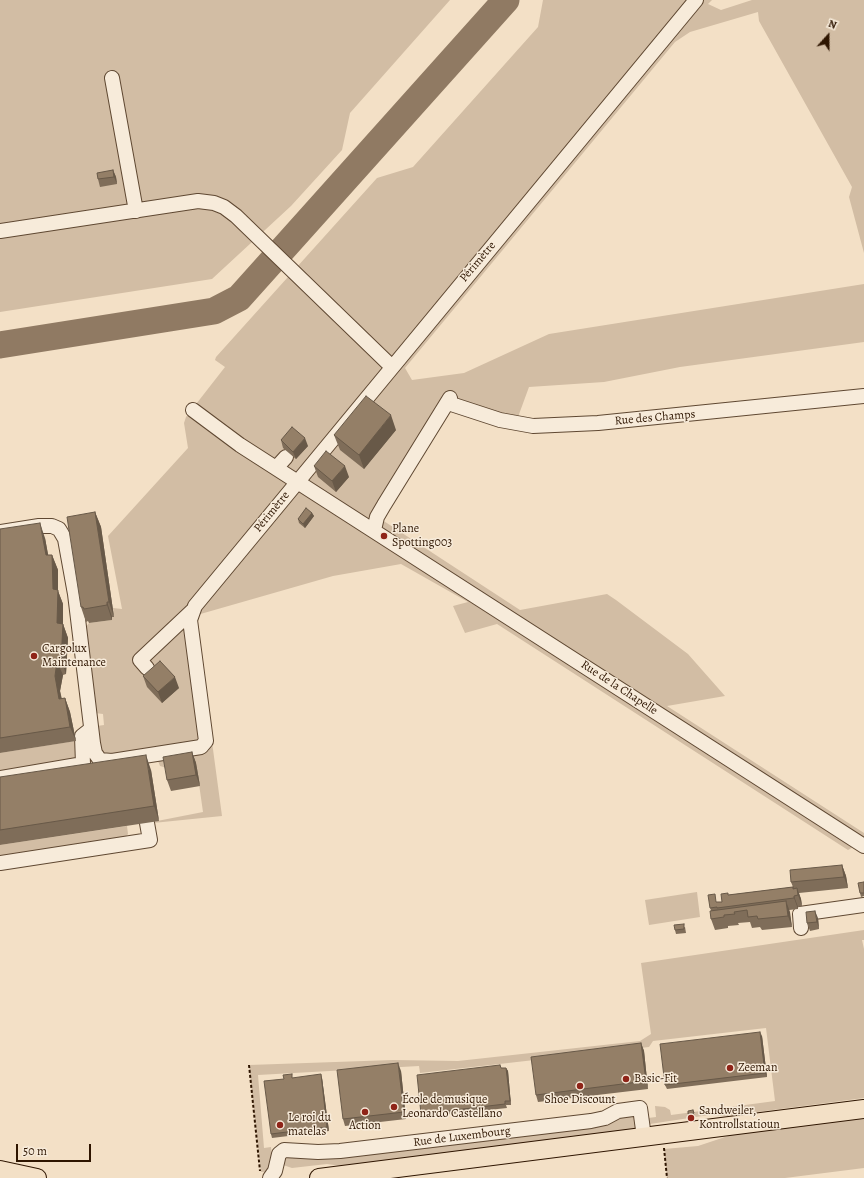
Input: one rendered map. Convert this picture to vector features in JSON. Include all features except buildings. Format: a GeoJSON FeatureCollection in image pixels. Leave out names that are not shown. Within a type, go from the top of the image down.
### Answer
{"type":"FeatureCollection","features":[{"type":"Feature","properties":{"kind":"main road","name":"Rue de Luxembourg"},"geometry":{"type":"LineString","coordinates":[[319,1178],[864,1109]]}},
{"type":"Feature","properties":{"kind":"main road"},"geometry":{"type":"LineString","coordinates":[[0,1170],[37,1178]]}},
{"type":"Feature","properties":{"kind":"street","name":"Périmètre"},"geometry":{"type":"LineString","coordinates":[[147,668],[140,660],[192,611],[391,366],[696,0]]}},
{"type":"Feature","properties":{"kind":"street"},"geometry":{"type":"LineString","coordinates":[[112,78],[136,211]]}},
{"type":"Feature","properties":{"kind":"street"},"geometry":{"type":"LineString","coordinates":[[0,231],[198,201],[214,203],[224,207],[278,255],[391,366]]}},
{"type":"Feature","properties":{"kind":"street","name":"Rue des Champs"},"geometry":{"type":"LineString","coordinates":[[374,530],[384,505],[449,400],[500,420],[533,426],[598,423],[864,396]]}},
{"type":"Feature","properties":{"kind":"street","name":"Rue de la Chapelle"},"geometry":{"type":"LineString","coordinates":[[193,410],[240,445],[864,846]]}},
{"type":"Feature","properties":{"kind":"street"},"geometry":{"type":"LineString","coordinates":[[276,468],[286,457]]}},
{"type":"Feature","properties":{"kind":"street"},"geometry":{"type":"LineString","coordinates":[[0,532],[39,526],[52,526],[59,529],[63,534],[75,594],[91,729],[95,753],[100,760],[112,762],[201,747],[206,741],[190,620],[192,611]]}},
{"type":"Feature","properties":{"kind":"street"},"geometry":{"type":"LineString","coordinates":[[0,778],[83,764],[82,736],[91,729]]}},
{"type":"Feature","properties":{"kind":"street"},"geometry":{"type":"LineString","coordinates":[[0,863],[150,840],[147,823]]}},
{"type":"Feature","properties":{"kind":"street"},"geometry":{"type":"LineString","coordinates":[[801,928],[800,914],[864,905]]}},
{"type":"Feature","properties":{"kind":"street","name":"Rue de Luxembourg"},"geometry":{"type":"LineString","coordinates":[[265,1175],[275,1171],[279,1154],[284,1150],[318,1152],[349,1150],[596,1121],[618,1111],[640,1108],[644,1137]]}},
{"type":"Feature","properties":{"kind":"path"},"geometry":{"type":"LineString","coordinates":[[249,1065],[265,1175]]}},
{"type":"Feature","properties":{"kind":"path"},"geometry":{"type":"LineString","coordinates":[[663,1135],[667,1178]]}},
{"type":"Feature","properties":{"kind":"shaded area"},"geometry":{"type":"Polygon","coordinates":[[[0,0],[450,0],[350,113],[342,150],[291,206],[212,279],[0,312],[0,0]]]}},
{"type":"Feature","properties":{"kind":"shaded area"},"geometry":{"type":"Polygon","coordinates":[[[543,0],[712,0],[708,4],[721,10],[752,0],[864,0],[864,253],[849,197],[852,187],[759,21],[758,12],[690,32],[675,42],[405,368],[412,380],[464,373],[549,334],[864,284],[864,342],[680,367],[604,382],[529,387],[518,417],[534,419],[669,412],[864,389],[864,391],[712,410],[575,422],[534,423],[510,419],[461,403],[459,406],[448,403],[440,409],[373,514],[520,610],[607,594],[616,600],[688,654],[725,696],[667,706],[864,833],[864,841],[848,850],[497,624],[465,633],[453,606],[468,602],[401,564],[333,576],[197,615],[186,611],[200,739],[199,742],[110,755],[105,754],[100,750],[97,726],[104,725],[103,714],[95,713],[82,632],[89,623],[112,620],[112,617],[114,616],[113,608],[122,609],[108,536],[188,448],[184,423],[186,417],[225,367],[215,360],[216,357],[377,178],[413,167],[538,27],[543,0]]]}},
{"type":"Feature","properties":{"kind":"shaded area"},"geometry":{"type":"Polygon","coordinates":[[[75,741],[77,754],[73,760],[0,772],[0,753],[75,741]]]}},
{"type":"Feature","properties":{"kind":"shaded area"},"geometry":{"type":"Polygon","coordinates":[[[212,742],[222,816],[153,823],[152,822],[203,812],[196,763],[167,768],[160,766],[158,761],[160,759],[208,751],[212,742]]]}},
{"type":"Feature","properties":{"kind":"shaded area"},"geometry":{"type":"Polygon","coordinates":[[[127,826],[128,834],[124,839],[0,858],[0,845],[127,826]]]}},
{"type":"Feature","properties":{"kind":"shaded area"},"geometry":{"type":"Polygon","coordinates":[[[697,892],[700,917],[649,925],[645,900],[697,892]]]}},
{"type":"Feature","properties":{"kind":"shaded area"},"geometry":{"type":"Polygon","coordinates":[[[864,930],[864,940],[862,940],[864,949],[864,1098],[727,1116],[709,1115],[650,1124],[648,1118],[656,1117],[655,1106],[665,1107],[670,1110],[671,1115],[775,1101],[766,1028],[653,1041],[649,1047],[420,1073],[419,1066],[258,1075],[264,1148],[271,1147],[273,1166],[266,1172],[261,1172],[249,1065],[393,1060],[458,1061],[640,1041],[651,1034],[641,963],[864,930]]]}},
{"type":"Feature","properties":{"kind":"shaded area"},"geometry":{"type":"Polygon","coordinates":[[[632,1114],[637,1120],[635,1129],[341,1166],[327,1164],[292,1168],[283,1165],[284,1158],[291,1154],[632,1114]]]}},
{"type":"Feature","properties":{"kind":"shaded area"},"geometry":{"type":"Polygon","coordinates":[[[864,1117],[864,1168],[785,1178],[667,1178],[664,1149],[698,1146],[737,1133],[864,1117]]]}},
{"type":"Feature","properties":{"kind":"taxiway"},"geometry":{"type":"LineString","coordinates":[[0,345],[214,311],[239,298],[506,0]]}},
{"type":"Feature","properties":{"kind":"place","name":"Plane Spotting003"},"geometry":{"type":"Point","coordinates":[384,536]}},
{"type":"Feature","properties":{"kind":"place","name":"Cargolux Maintenance"},"geometry":{"type":"Point","coordinates":[34,656]}},
{"type":"Feature","properties":{"kind":"place","name":"Zeeman"},"geometry":{"type":"Point","coordinates":[730,1068]}},
{"type":"Feature","properties":{"kind":"place","name":"Basic-Fit"},"geometry":{"type":"Point","coordinates":[626,1079]}},
{"type":"Feature","properties":{"kind":"place","name":"Shoe Discount"},"geometry":{"type":"Point","coordinates":[580,1086]}},
{"type":"Feature","properties":{"kind":"place","name":"École de musique Leonardo Castellano"},"geometry":{"type":"Point","coordinates":[394,1107]}},
{"type":"Feature","properties":{"kind":"place","name":"Action"},"geometry":{"type":"Point","coordinates":[365,1112]}},
{"type":"Feature","properties":{"kind":"place","name":"Sandweiler, Kontrollstatioun"},"geometry":{"type":"Point","coordinates":[691,1118]}},
{"type":"Feature","properties":{"kind":"place","name":"Le roi du matelas"},"geometry":{"type":"Point","coordinates":[280,1125]}}]}
